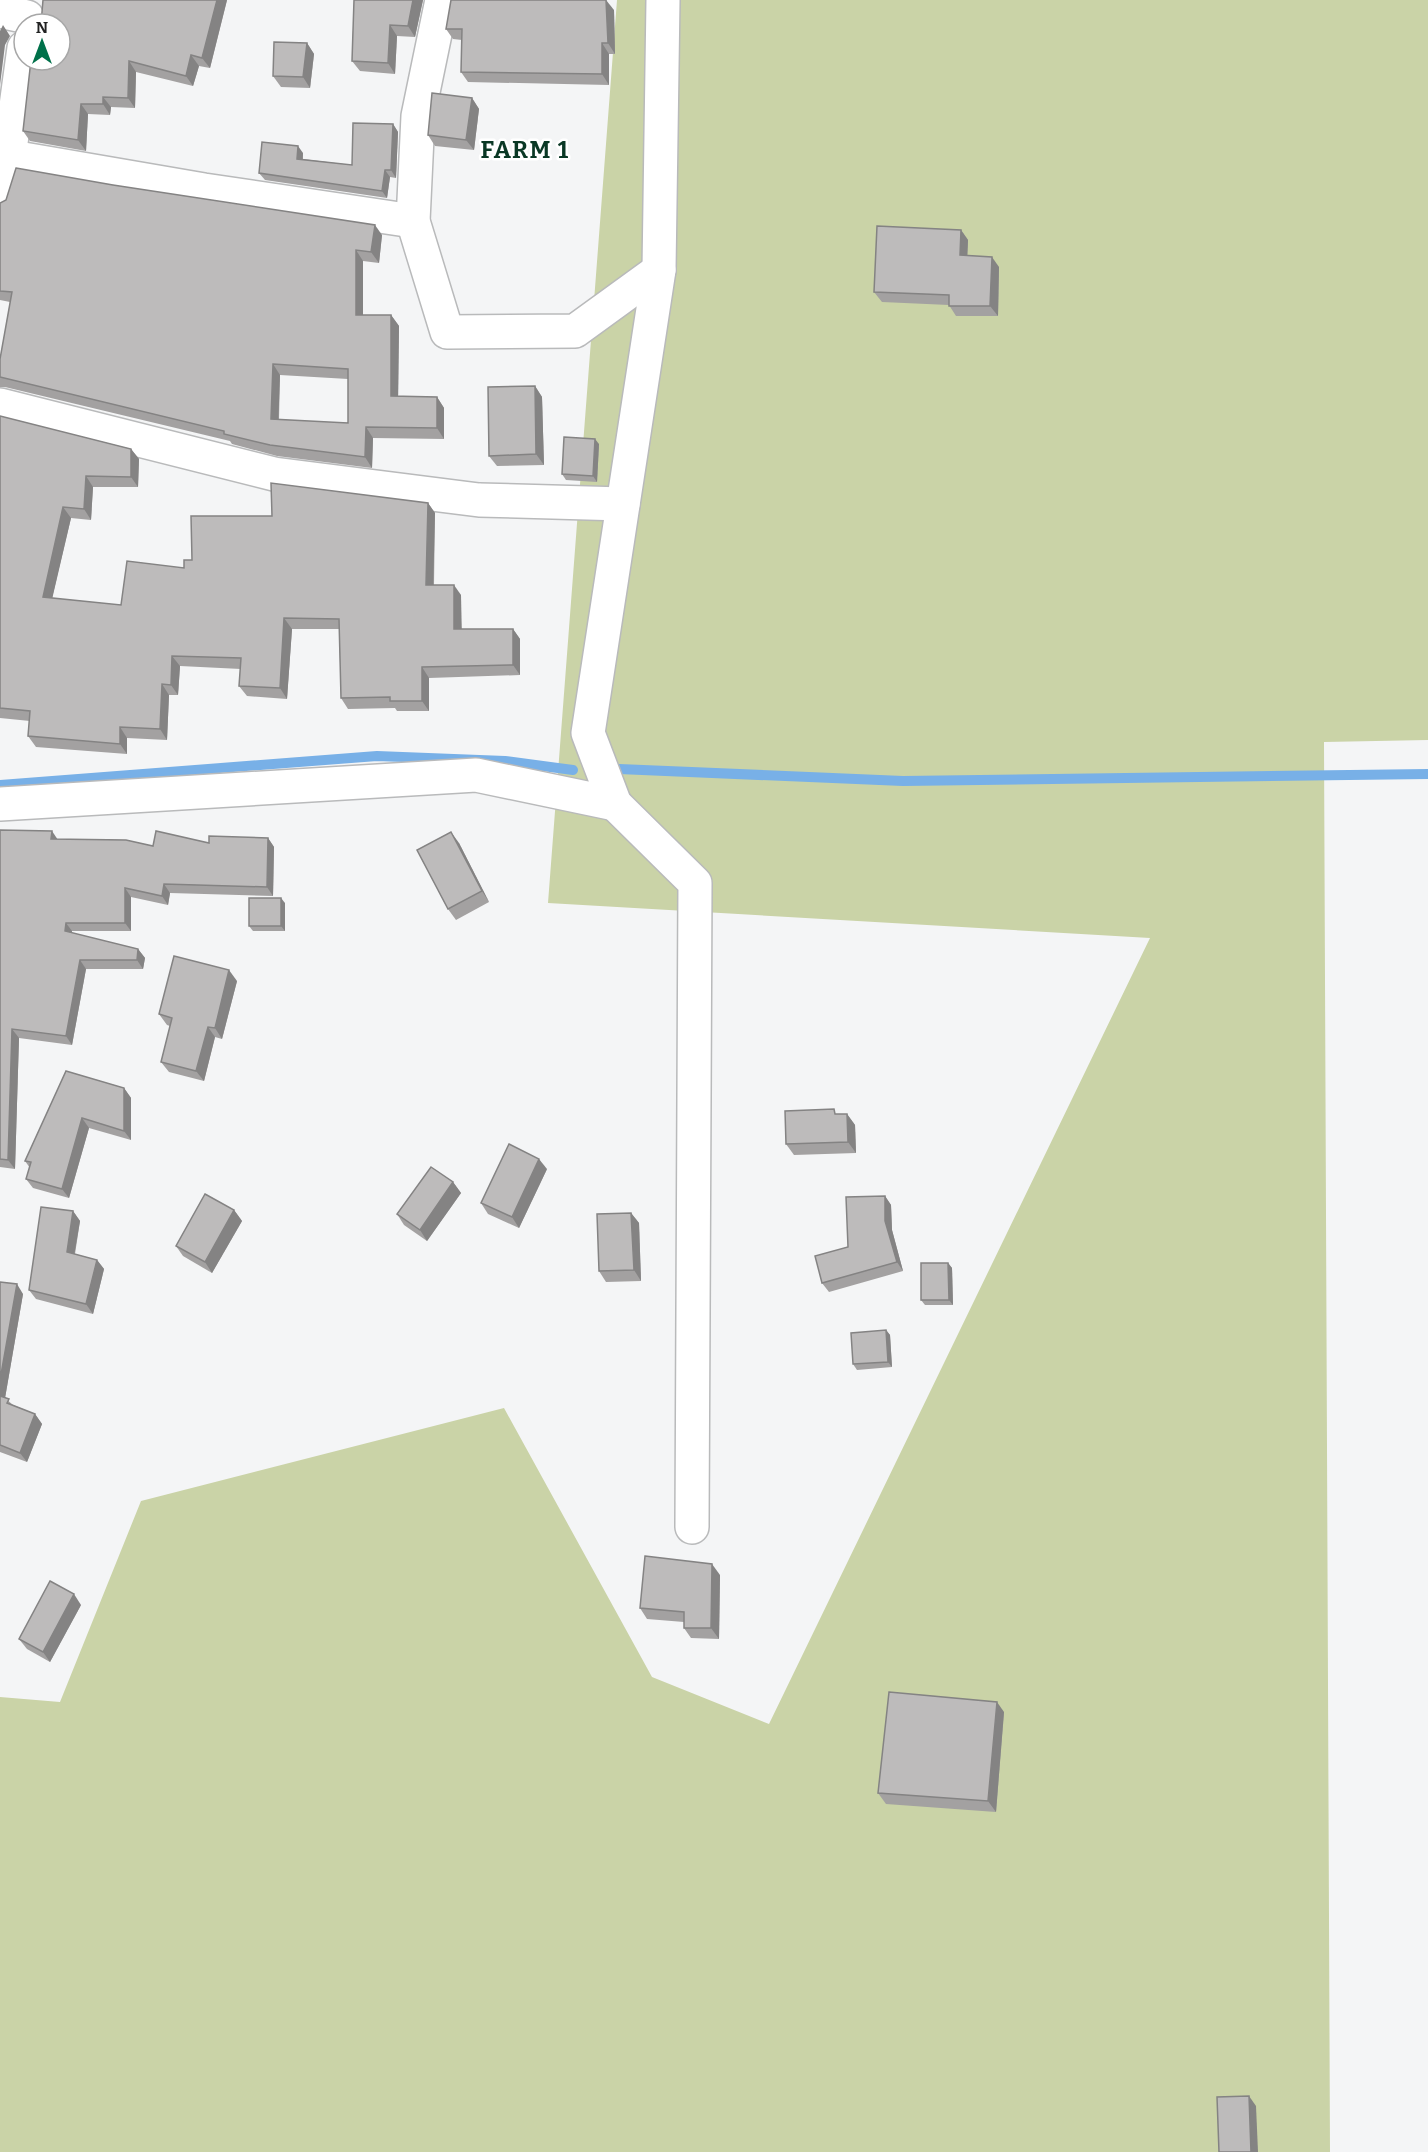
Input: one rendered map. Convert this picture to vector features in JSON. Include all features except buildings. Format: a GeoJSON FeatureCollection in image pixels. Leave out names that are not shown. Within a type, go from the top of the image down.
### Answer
{"type":"FeatureCollection","features":[{"type":"Feature","properties":{"kind":"street"},"geometry":{"type":"LineString","coordinates":[[442,0],[418,116],[413,221],[447,332],[575,331],[659,270]]}},
{"type":"Feature","properties":{"kind":"street"},"geometry":{"type":"LineString","coordinates":[[663,0],[659,270],[588,733],[615,804],[695,883],[692,1527]]}},
{"type":"Feature","properties":{"kind":"street"},"geometry":{"type":"LineString","coordinates":[[0,197],[15,72]]}},
{"type":"Feature","properties":{"kind":"street"},"geometry":{"type":"LineString","coordinates":[[5,156],[413,221]]}},
{"type":"Feature","properties":{"kind":"street"},"geometry":{"type":"LineString","coordinates":[[0,405],[274,474],[479,500],[623,504]]}},
{"type":"Feature","properties":{"kind":"street"},"geometry":{"type":"LineString","coordinates":[[0,804],[476,775],[615,804]]}},
{"type":"Feature","properties":{"kind":"green space"},"geometry":{"type":"Polygon","coordinates":[[[617,0],[1428,0],[1428,740],[1324,742],[1330,2152],[0,2152],[0,1697],[60,1702],[141,1501],[504,1408],[652,1677],[769,1724],[1150,938],[548,903],[617,0]]]}},
{"type":"Feature","properties":{"kind":"waterway"},"geometry":{"type":"LineString","coordinates":[[0,785],[377,756],[505,761],[573,770]]}},
{"type":"Feature","properties":{"kind":"waterway"},"geometry":{"type":"LineString","coordinates":[[619,769],[903,781],[1428,774]]}},
{"type":"Feature","properties":{"kind":"district","name":"FARM 1"},"geometry":{"type":"Point","coordinates":[525,150]}}]}
